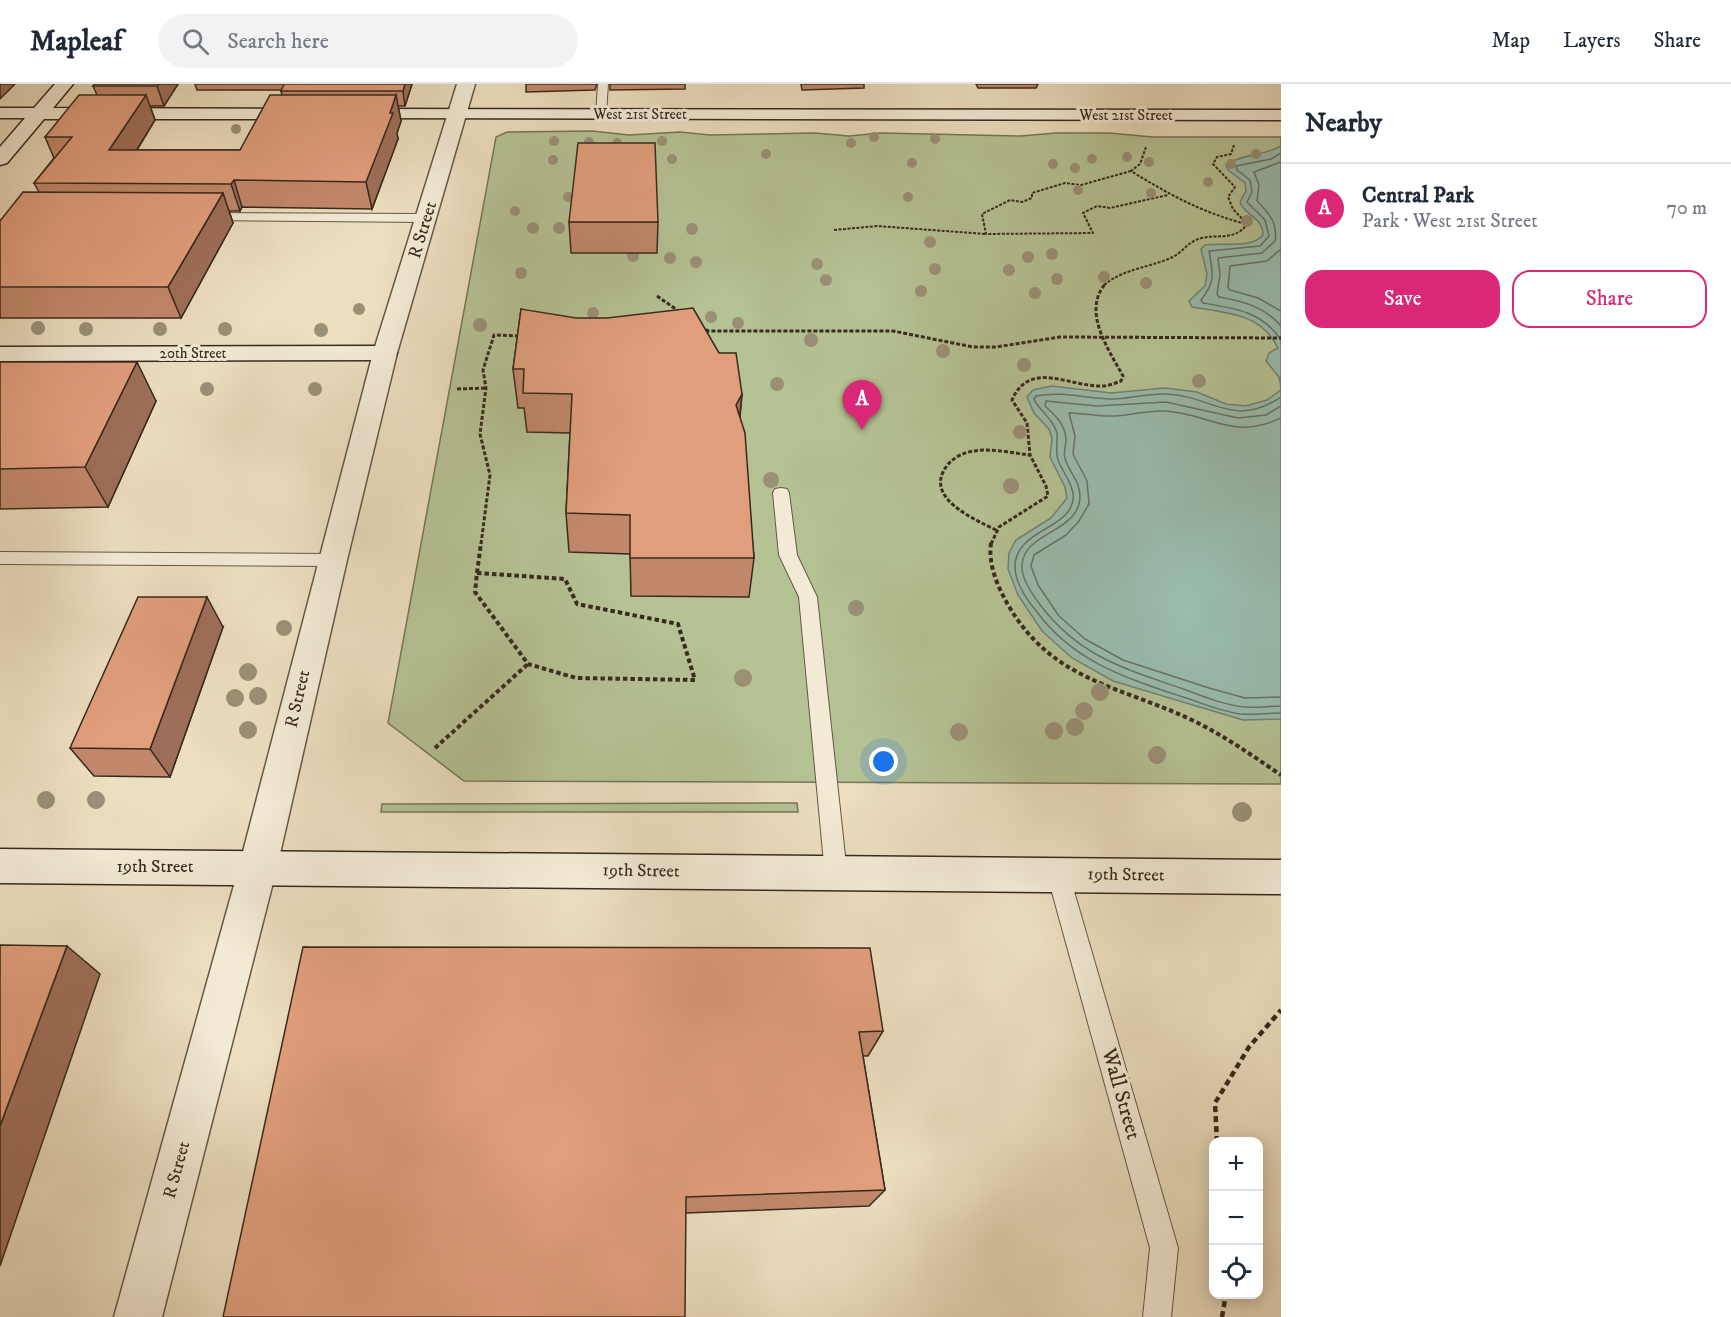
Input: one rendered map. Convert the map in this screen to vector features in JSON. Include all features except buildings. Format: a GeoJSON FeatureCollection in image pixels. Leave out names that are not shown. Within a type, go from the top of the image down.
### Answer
{"type":"FeatureCollection","features":[{"type":"Feature","properties":{"kind":"street"},"geometry":{"type":"LineString","coordinates":[[0,159],[64,84]]}},
{"type":"Feature","properties":{"kind":"street","name":"West 21st Street"},"geometry":{"type":"LineString","coordinates":[[0,113],[332,114],[462,99],[601,114],[1281,115]]}},
{"type":"Feature","properties":{"kind":"street","name":"R Street"},"geometry":{"type":"LineString","coordinates":[[138,1317],[258,867],[385,353],[462,99]]}},
{"type":"Feature","properties":{"kind":"street","name":"20th Street"},"geometry":{"type":"LineString","coordinates":[[0,354],[385,353]]}},
{"type":"Feature","properties":{"kind":"street","name":"19th Street"},"geometry":{"type":"LineString","coordinates":[[0,866],[1281,876]]}},
{"type":"Feature","properties":{"kind":"lane"},"geometry":{"type":"LineString","coordinates":[[601,114],[603,84]]}},
{"type":"Feature","properties":{"kind":"lane"},"geometry":{"type":"LineString","coordinates":[[190,217],[427,218]]}},
{"type":"Feature","properties":{"kind":"lane"},"geometry":{"type":"LineString","coordinates":[[781,493],[788,555],[808,597],[836,874]]}},
{"type":"Feature","properties":{"kind":"lane"},"geometry":{"type":"LineString","coordinates":[[0,558],[332,560]]}},
{"type":"Feature","properties":{"kind":"lane","name":"Wall Street"},"geometry":{"type":"LineString","coordinates":[[1058,874],[1164,1248],[1157,1317]]}},
{"type":"Feature","properties":{"kind":"path"},"geometry":{"type":"LineString","coordinates":[[1235,137],[1231,154],[1217,158],[1214,164],[1234,187],[1228,197],[1233,209],[1247,224]]}},
{"type":"Feature","properties":{"kind":"path"},"geometry":{"type":"LineString","coordinates":[[986,234],[982,214],[1010,200],[1022,202],[1032,198],[1032,194],[1065,183],[1081,185],[1131,171],[1140,164],[1146,146]]}},
{"type":"Feature","properties":{"kind":"path"},"geometry":{"type":"LineString","coordinates":[[1131,171],[1168,195],[1203,213],[1247,224]]}},
{"type":"Feature","properties":{"kind":"path"},"geometry":{"type":"LineString","coordinates":[[834,230],[877,226],[986,234],[1093,233],[1083,213],[1097,206],[1110,208],[1168,195]]}},
{"type":"Feature","properties":{"kind":"path"},"geometry":{"type":"LineString","coordinates":[[1247,224],[1244,230],[1232,237],[1206,237],[1190,241],[1182,252],[1116,275],[1100,288],[1095,317],[1123,376],[1121,381],[1104,386],[1038,378],[1023,381],[1014,388],[1012,400],[1027,423],[1030,455],[1046,486],[1048,496],[1039,506],[996,530],[990,548],[990,564],[998,586],[1013,612],[1030,635],[1059,662],[1089,680],[1195,721],[1237,745],[1281,775]]}},
{"type":"Feature","properties":{"kind":"path"},"geometry":{"type":"LineString","coordinates":[[657,296],[683,313]]}},
{"type":"Feature","properties":{"kind":"path"},"geometry":{"type":"LineString","coordinates":[[700,325],[708,331],[893,331],[973,347],[996,347],[1059,337],[1281,338]]}},
{"type":"Feature","properties":{"kind":"path"},"geometry":{"type":"LineString","coordinates":[[476,573],[565,579],[577,604],[678,624],[695,680],[576,678],[528,664],[475,592],[476,573],[490,475],[480,434],[486,388],[483,370],[494,335],[528,336]]}},
{"type":"Feature","properties":{"kind":"path"},"geometry":{"type":"LineString","coordinates":[[457,389],[486,388]]}},
{"type":"Feature","properties":{"kind":"path"},"geometry":{"type":"LineString","coordinates":[[996,530],[968,516],[948,502],[940,485],[944,469],[957,456],[973,451],[1030,455]]}},
{"type":"Feature","properties":{"kind":"path"},"geometry":{"type":"LineString","coordinates":[[435,748],[528,664]]}},
{"type":"Feature","properties":{"kind":"path"},"geometry":{"type":"LineString","coordinates":[[1217,1137],[1215,1103],[1249,1047],[1281,1010]]}},
{"type":"Feature","properties":{"kind":"path"},"geometry":{"type":"LineString","coordinates":[[1222,1317],[1225,1299]]}},
{"type":"Feature","properties":{"kind":"green space"},"geometry":{"type":"Polygon","coordinates":[[[592,131],[629,135],[680,132],[710,135],[815,133],[849,136],[881,133],[1021,136],[1056,133],[1109,133],[1153,137],[1281,137],[1281,784],[464,781],[388,723],[496,137],[507,132],[592,131]]]}},
{"type":"Feature","properties":{"kind":"green space"},"geometry":{"type":"Polygon","coordinates":[[[797,803],[798,812],[381,812],[382,804],[797,803]]]}},
{"type":"Feature","properties":{"kind":"water"},"geometry":{"type":"Polygon","coordinates":[[[1281,146],[1281,387],[1279,377],[1266,361],[1269,353],[1278,348],[1271,336],[1253,321],[1230,313],[1192,307],[1189,301],[1205,286],[1207,274],[1201,249],[1205,245],[1244,244],[1263,235],[1260,224],[1242,207],[1240,202],[1246,191],[1245,183],[1228,170],[1226,165],[1232,161],[1281,146]]]}},
{"type":"Feature","properties":{"kind":"water"},"geometry":{"type":"Polygon","coordinates":[[[1052,386],[1111,393],[1165,388],[1197,392],[1226,404],[1246,406],[1267,400],[1281,390],[1281,719],[1243,720],[1113,681],[1072,658],[1042,631],[1018,595],[1008,569],[1009,553],[1016,540],[1051,518],[1067,498],[1065,487],[1050,457],[1052,438],[1049,429],[1034,413],[1027,397],[1033,390],[1052,386]]]}},
{"type":"Feature","properties":{"kind":"place","name":"Central Park"},"geometry":{"type":"Point","coordinates":[862,430]}}]}
